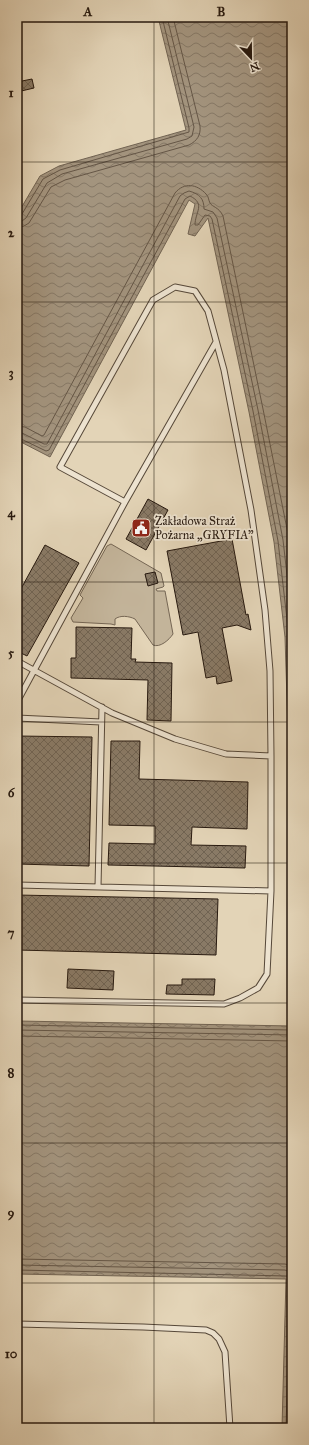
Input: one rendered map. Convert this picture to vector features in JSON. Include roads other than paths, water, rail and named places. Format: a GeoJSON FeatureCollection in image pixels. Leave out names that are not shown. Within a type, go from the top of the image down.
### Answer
{"type":"FeatureCollection","features":[{"type":"Feature","properties":{"kind":"lane"},"geometry":{"type":"LineString","coordinates":[[17,1000],[224,1004],[240,998],[258,988],[267,974],[271,890],[271,756],[270,672],[264,602],[251,510],[224,370],[208,311],[195,291],[175,287],[153,300],[60,467],[125,502]]}},
{"type":"Feature","properties":{"kind":"lane"},"geometry":{"type":"LineString","coordinates":[[17,702],[125,502],[216,342]]}},
{"type":"Feature","properties":{"kind":"lane"},"geometry":{"type":"LineString","coordinates":[[17,661],[102,707],[175,740],[226,754],[271,756]]}},
{"type":"Feature","properties":{"kind":"lane"},"geometry":{"type":"LineString","coordinates":[[98,887],[102,707]]}},
{"type":"Feature","properties":{"kind":"lane"},"geometry":{"type":"LineString","coordinates":[[17,718],[101,722]]}},
{"type":"Feature","properties":{"kind":"lane"},"geometry":{"type":"LineString","coordinates":[[17,885],[271,890]]}},
{"type":"Feature","properties":{"kind":"lane"},"geometry":{"type":"LineString","coordinates":[[17,1324],[142,1327],[201,1330],[213,1333],[221,1341],[225,1352],[230,1428]]}},
{"type":"Feature","properties":{"kind":"water"},"geometry":{"type":"Polygon","coordinates":[[[158,17],[292,17],[292,733],[288,731],[285,637],[274,542],[249,412],[208,218],[195,236],[188,234],[195,204],[189,200],[50,457],[17,440],[17,215],[40,176],[59,166],[186,130],[158,17]]]}},
{"type":"Feature","properties":{"kind":"water"},"geometry":{"type":"Polygon","coordinates":[[[292,804],[292,1026],[288,805],[292,804]]]}},
{"type":"Feature","properties":{"kind":"water"},"geometry":{"type":"Polygon","coordinates":[[[17,1021],[292,1026],[292,1428],[282,1428],[286,1279],[17,1274],[17,1021]]]}},
{"type":"Feature","properties":{"kind":"place","name":"Zakładowa Straż Pożarna „GRYFIA”"},"geometry":{"type":"Point","coordinates":[141,528]}}]}
